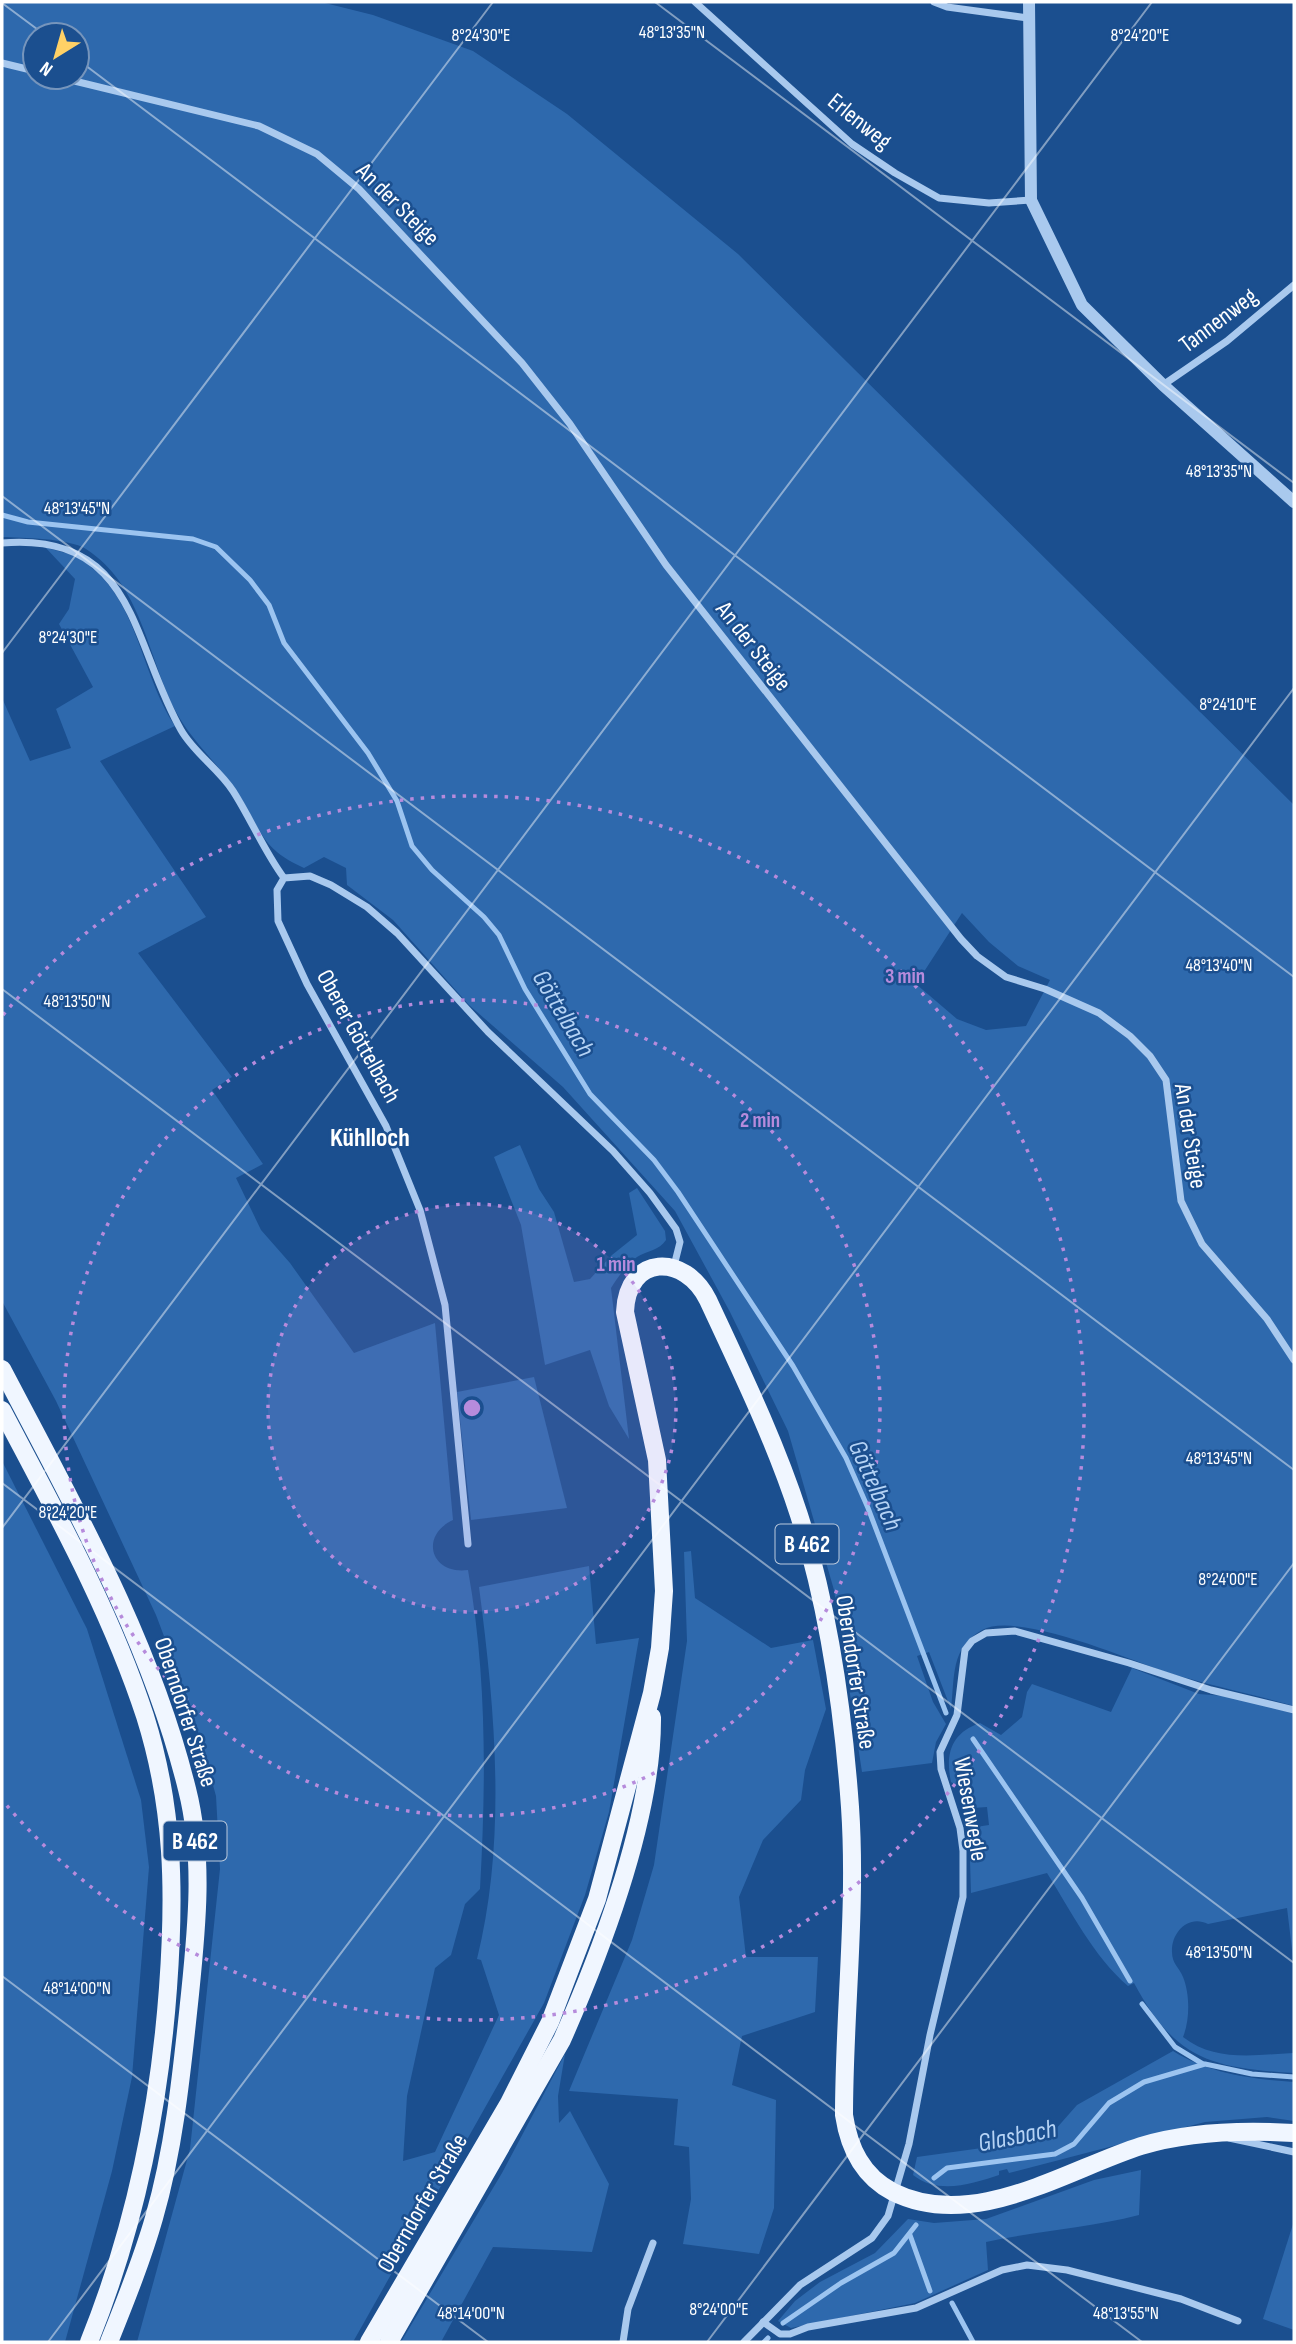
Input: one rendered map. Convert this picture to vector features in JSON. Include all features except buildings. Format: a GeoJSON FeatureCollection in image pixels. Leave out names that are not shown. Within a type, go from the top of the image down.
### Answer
{"type":"FeatureCollection","features":[{"type":"Feature","properties":{"kind":"main road","name":"Oberndorfer Straße"},"geometry":{"type":"LineString","coordinates":[[369,2342],[509,2103],[550,2022],[601,1888],[652,1693],[660,1648],[664,1591],[657,1460],[625,1312],[629,1290],[641,1273],[658,1266],[687,1272],[704,1292],[743,1373],[799,1516],[818,1583],[832,1651],[850,1809],[844,2115],[850,2144],[862,2166],[881,2185],[895,2193],[938,2204],[970,2204],[1046,2182],[1142,2146],[1212,2134],[1294,2133]]}},
{"type":"Feature","properties":{"kind":"main road","name":"Oberndorfer Straße"},"geometry":{"type":"LineString","coordinates":[[2,1369],[122,1605],[153,1679],[188,1791],[199,1862],[194,1962],[172,2140],[154,2218],[109,2342]]}},
{"type":"Feature","properties":{"kind":"main road","name":"Oberndorfer Straße"},"geometry":{"type":"LineString","coordinates":[[2,1410],[58,1515],[104,1613],[145,1717],[163,1792],[173,1865],[164,2049],[150,2138],[131,2221],[89,2342]]}},
{"type":"Feature","properties":{"kind":"main road","name":"Oberndorfer Straße"},"geometry":{"type":"LineString","coordinates":[[389,2342],[562,2040],[583,1992],[614,1906],[643,1796],[652,1743],[652,1693]]}},
{"type":"Feature","properties":{"kind":"street","name":"Erlenweg"},"geometry":{"type":"LineString","coordinates":[[695,2],[852,144],[895,173],[939,198],[989,203],[1031,200]]}},
{"type":"Feature","properties":{"kind":"street"},"geometry":{"type":"LineString","coordinates":[[934,2],[947,7],[1028,18]]}},
{"type":"Feature","properties":{"kind":"street"},"geometry":{"type":"LineString","coordinates":[[1029,2],[1031,200],[1082,304],[1163,385],[1294,502]]}},
{"type":"Feature","properties":{"kind":"street"},"geometry":{"type":"LineString","coordinates":[[2,63],[21,68]]}},
{"type":"Feature","properties":{"kind":"street","name":"An der Steige"},"geometry":{"type":"LineString","coordinates":[[91,85],[259,126],[317,154],[359,189],[522,363],[570,424],[666,565],[961,939],[977,956],[1006,977],[1045,989],[1099,1013],[1130,1036],[1150,1056],[1166,1080],[1181,1201],[1202,1244],[1267,1319],[1294,1360]]}},
{"type":"Feature","properties":{"kind":"street","name":"Tannenweg"},"geometry":{"type":"LineString","coordinates":[[1163,385],[1227,341],[1294,285]]}},
{"type":"Feature","properties":{"kind":"street"},"geometry":{"type":"LineString","coordinates":[[2,543],[24,541],[58,545],[81,554],[111,581],[139,627],[159,685],[183,733],[233,791],[284,878],[310,876],[331,886],[366,907],[397,933],[488,1032],[613,1150],[650,1193],[676,1229],[680,1242],[673,1267]]}},
{"type":"Feature","properties":{"kind":"street","name":"Oberer Göttelbach"},"geometry":{"type":"LineString","coordinates":[[284,878],[277,890],[278,921],[307,984],[386,1126],[423,1222],[445,1305],[468,1544]]}},
{"type":"Feature","properties":{"kind":"street","name":"Wiesenwegle"},"geometry":{"type":"LineString","coordinates":[[744,2342],[800,2285],[872,2238],[888,2216],[909,2144],[925,2056],[962,1897],[963,1851],[960,1828],[941,1769],[940,1752],[957,1715],[965,1650],[986,1633],[1015,1631],[1211,1690],[1294,1710]]}},
{"type":"Feature","properties":{"kind":"street","name":"Oberndorfer Straße"},"geometry":{"type":"LineString","coordinates":[[1212,2134],[1294,2152]]}},
{"type":"Feature","properties":{"kind":"street"},"geometry":{"type":"LineString","coordinates":[[623,2342],[628,2309],[653,2243]]}},
{"type":"Feature","properties":{"kind":"street"},"geometry":{"type":"LineString","coordinates":[[763,2322],[780,2334],[790,2334],[808,2327],[916,2308],[1002,2270],[1027,2265],[1057,2268],[1121,2284],[1181,2300],[1238,2320]]}},
{"type":"Feature","properties":{"kind":"shaded area"},"geometry":{"type":"Polygon","coordinates":[[[2,2],[321,2],[373,15],[473,51],[567,114],[738,254],[1294,805],[1294,1706],[1166,1672],[1073,1639],[1020,1627],[998,1626],[982,1630],[964,1645],[956,1664],[951,1709],[929,1652],[917,1656],[933,1702],[946,1724],[936,1742],[932,1763],[862,1772],[834,1590],[788,1431],[730,1312],[675,1211],[563,1087],[469,1005],[393,920],[347,885],[346,868],[324,857],[304,868],[279,854],[271,846],[231,784],[197,743],[175,710],[141,622],[120,582],[105,564],[86,549],[45,539],[2,537],[2,2]],[[962,913],[916,984],[957,1019],[986,1030],[1026,1026],[1050,980],[1018,966],[989,942],[962,913]]]}},
{"type":"Feature","properties":{"kind":"shaded area"},"geometry":{"type":"Polygon","coordinates":[[[45,547],[80,559],[100,575],[115,593],[136,636],[163,705],[175,726],[100,761],[206,917],[138,953],[232,1077],[212,1090],[263,1164],[236,1178],[261,1230],[290,1263],[354,1353],[435,1323],[453,1520],[442,1527],[433,1544],[438,1561],[445,1567],[468,1570],[482,1689],[482,1849],[480,1889],[465,1904],[451,1955],[435,1968],[407,2096],[403,2161],[435,2152],[499,2015],[481,1960],[477,1959],[486,1914],[495,1821],[490,1680],[479,1587],[589,1566],[596,1644],[639,1638],[609,1812],[585,1895],[544,2003],[353,2342],[137,2342],[190,2149],[220,1869],[216,1796],[192,1710],[156,1615],[56,1401],[2,1301],[2,698],[30,761],[71,748],[56,709],[93,687],[59,624],[69,609],[75,579],[45,547]]]}},
{"type":"Feature","properties":{"kind":"shaded area"},"geometry":{"type":"Polygon","coordinates":[[[520,1145],[539,1189],[554,1212],[574,1282],[590,1279],[612,1255],[637,1235],[629,1193],[637,1188],[665,1231],[666,1240],[663,1244],[633,1260],[611,1288],[629,1439],[609,1406],[590,1350],[545,1365],[521,1225],[494,1157],[520,1145]]]}},
{"type":"Feature","properties":{"kind":"shaded area"},"geometry":{"type":"Polygon","coordinates":[[[534,1377],[567,1508],[471,1520],[457,1392],[534,1377]]]}},
{"type":"Feature","properties":{"kind":"shaded area"},"geometry":{"type":"Polygon","coordinates":[[[2,1461],[87,1629],[141,1800],[149,1867],[132,2077],[112,2171],[65,2342],[2,2342],[2,1461]]]}},
{"type":"Feature","properties":{"kind":"shaded area"},"geometry":{"type":"Polygon","coordinates":[[[691,1551],[695,1598],[771,1648],[813,1640],[826,1709],[805,1770],[801,1800],[763,1840],[739,1897],[746,1957],[818,1957],[815,2012],[742,2036],[732,2085],[776,2100],[774,2208],[759,2254],[683,2244],[691,2199],[689,2147],[674,2145],[678,2099],[569,2091],[632,1940],[654,1865],[687,1641],[684,1552],[691,1551]]]}},
{"type":"Feature","properties":{"kind":"shaded area"},"geometry":{"type":"Polygon","coordinates":[[[1132,1668],[1199,1694],[1237,1697],[1294,1714],[1294,1966],[1287,1908],[1208,1924],[1194,1921],[1188,1923],[1174,1938],[1172,1952],[1187,1991],[1188,2015],[1183,2037],[1195,2045],[1222,2054],[1293,2053],[1294,2073],[1218,2063],[1181,2044],[1149,2009],[1134,1983],[1128,1986],[1104,1961],[1047,1873],[971,1893],[969,1828],[989,1825],[987,1807],[973,1808],[965,1791],[951,1782],[949,1762],[956,1739],[962,1732],[980,1723],[1001,1735],[1022,1717],[1027,1692],[1032,1684],[1111,1712],[1132,1668]]]}},
{"type":"Feature","properties":{"kind":"shaded area"},"geometry":{"type":"Polygon","coordinates":[[[1173,2051],[1216,2070],[1247,2077],[1294,2082],[1294,2121],[1267,2117],[1205,2122],[1009,2173],[1007,2169],[999,2171],[999,2175],[955,2186],[933,2185],[913,2175],[917,2157],[1047,2139],[1077,2105],[1173,2051]]]}},
{"type":"Feature","properties":{"kind":"shaded area"},"geometry":{"type":"Polygon","coordinates":[[[565,2054],[558,2096],[559,2123],[570,2111],[609,2184],[592,2252],[493,2247],[441,2342],[401,2342],[502,2173],[565,2054]]]}},
{"type":"Feature","properties":{"kind":"shaded area"},"geometry":{"type":"Polygon","coordinates":[[[1141,2170],[1139,2215],[986,2242],[988,2270],[915,2303],[791,2328],[778,2321],[795,2301],[820,2282],[875,2253],[908,2219],[934,2223],[986,2219],[1094,2180],[1141,2170]]]}},
{"type":"Feature","properties":{"kind":"shaded area"},"geometry":{"type":"Polygon","coordinates":[[[1294,2221],[1294,2330],[1263,2319],[1294,2221]]]}},
{"type":"Feature","properties":{"kind":"waterway","name":"Göttelbach"},"geometry":{"type":"LineString","coordinates":[[2,515],[28,522],[193,539],[216,547],[250,580],[269,605],[284,643],[368,753],[397,801],[412,846],[432,870],[484,917],[499,935],[525,989],[590,1094],[654,1160],[678,1192],[793,1366],[846,1458],[868,1508],[946,1713]]}},
{"type":"Feature","properties":{"kind":"waterway","name":"Göttelbach"},"geometry":{"type":"LineString","coordinates":[[973,1739],[1082,1898],[1130,1981]]}},
{"type":"Feature","properties":{"kind":"waterway","name":"Göttelbach"},"geometry":{"type":"LineString","coordinates":[[1142,2004],[1175,2047],[1203,2064]]}},
{"type":"Feature","properties":{"kind":"waterway","name":"Glasbach"},"geometry":{"type":"LineString","coordinates":[[934,2178],[947,2168],[1055,2154],[1074,2144],[1109,2103],[1144,2082],[1205,2064],[1252,2074],[1294,2077]]}},
{"type":"Feature","properties":{"kind":"waterway","name":"Glasbach"},"geometry":{"type":"LineString","coordinates":[[783,2323],[841,2283],[894,2253],[916,2225]]}},
{"type":"Feature","properties":{"kind":"waterway"},"geometry":{"type":"LineString","coordinates":[[910,2235],[930,2291]]}},
{"type":"Feature","properties":{"kind":"waterway"},"geometry":{"type":"LineString","coordinates":[[952,2303],[973,2342]]}},
{"type":"Feature","properties":{"kind":"waterway","name":"Glasbach"},"geometry":{"type":"LineString","coordinates":[[764,2342],[768,2338]]}},
{"type":"Feature","properties":{"kind":"district","name":"Kühlloch"},"geometry":{"type":"Point","coordinates":[370,1137]}}]}
